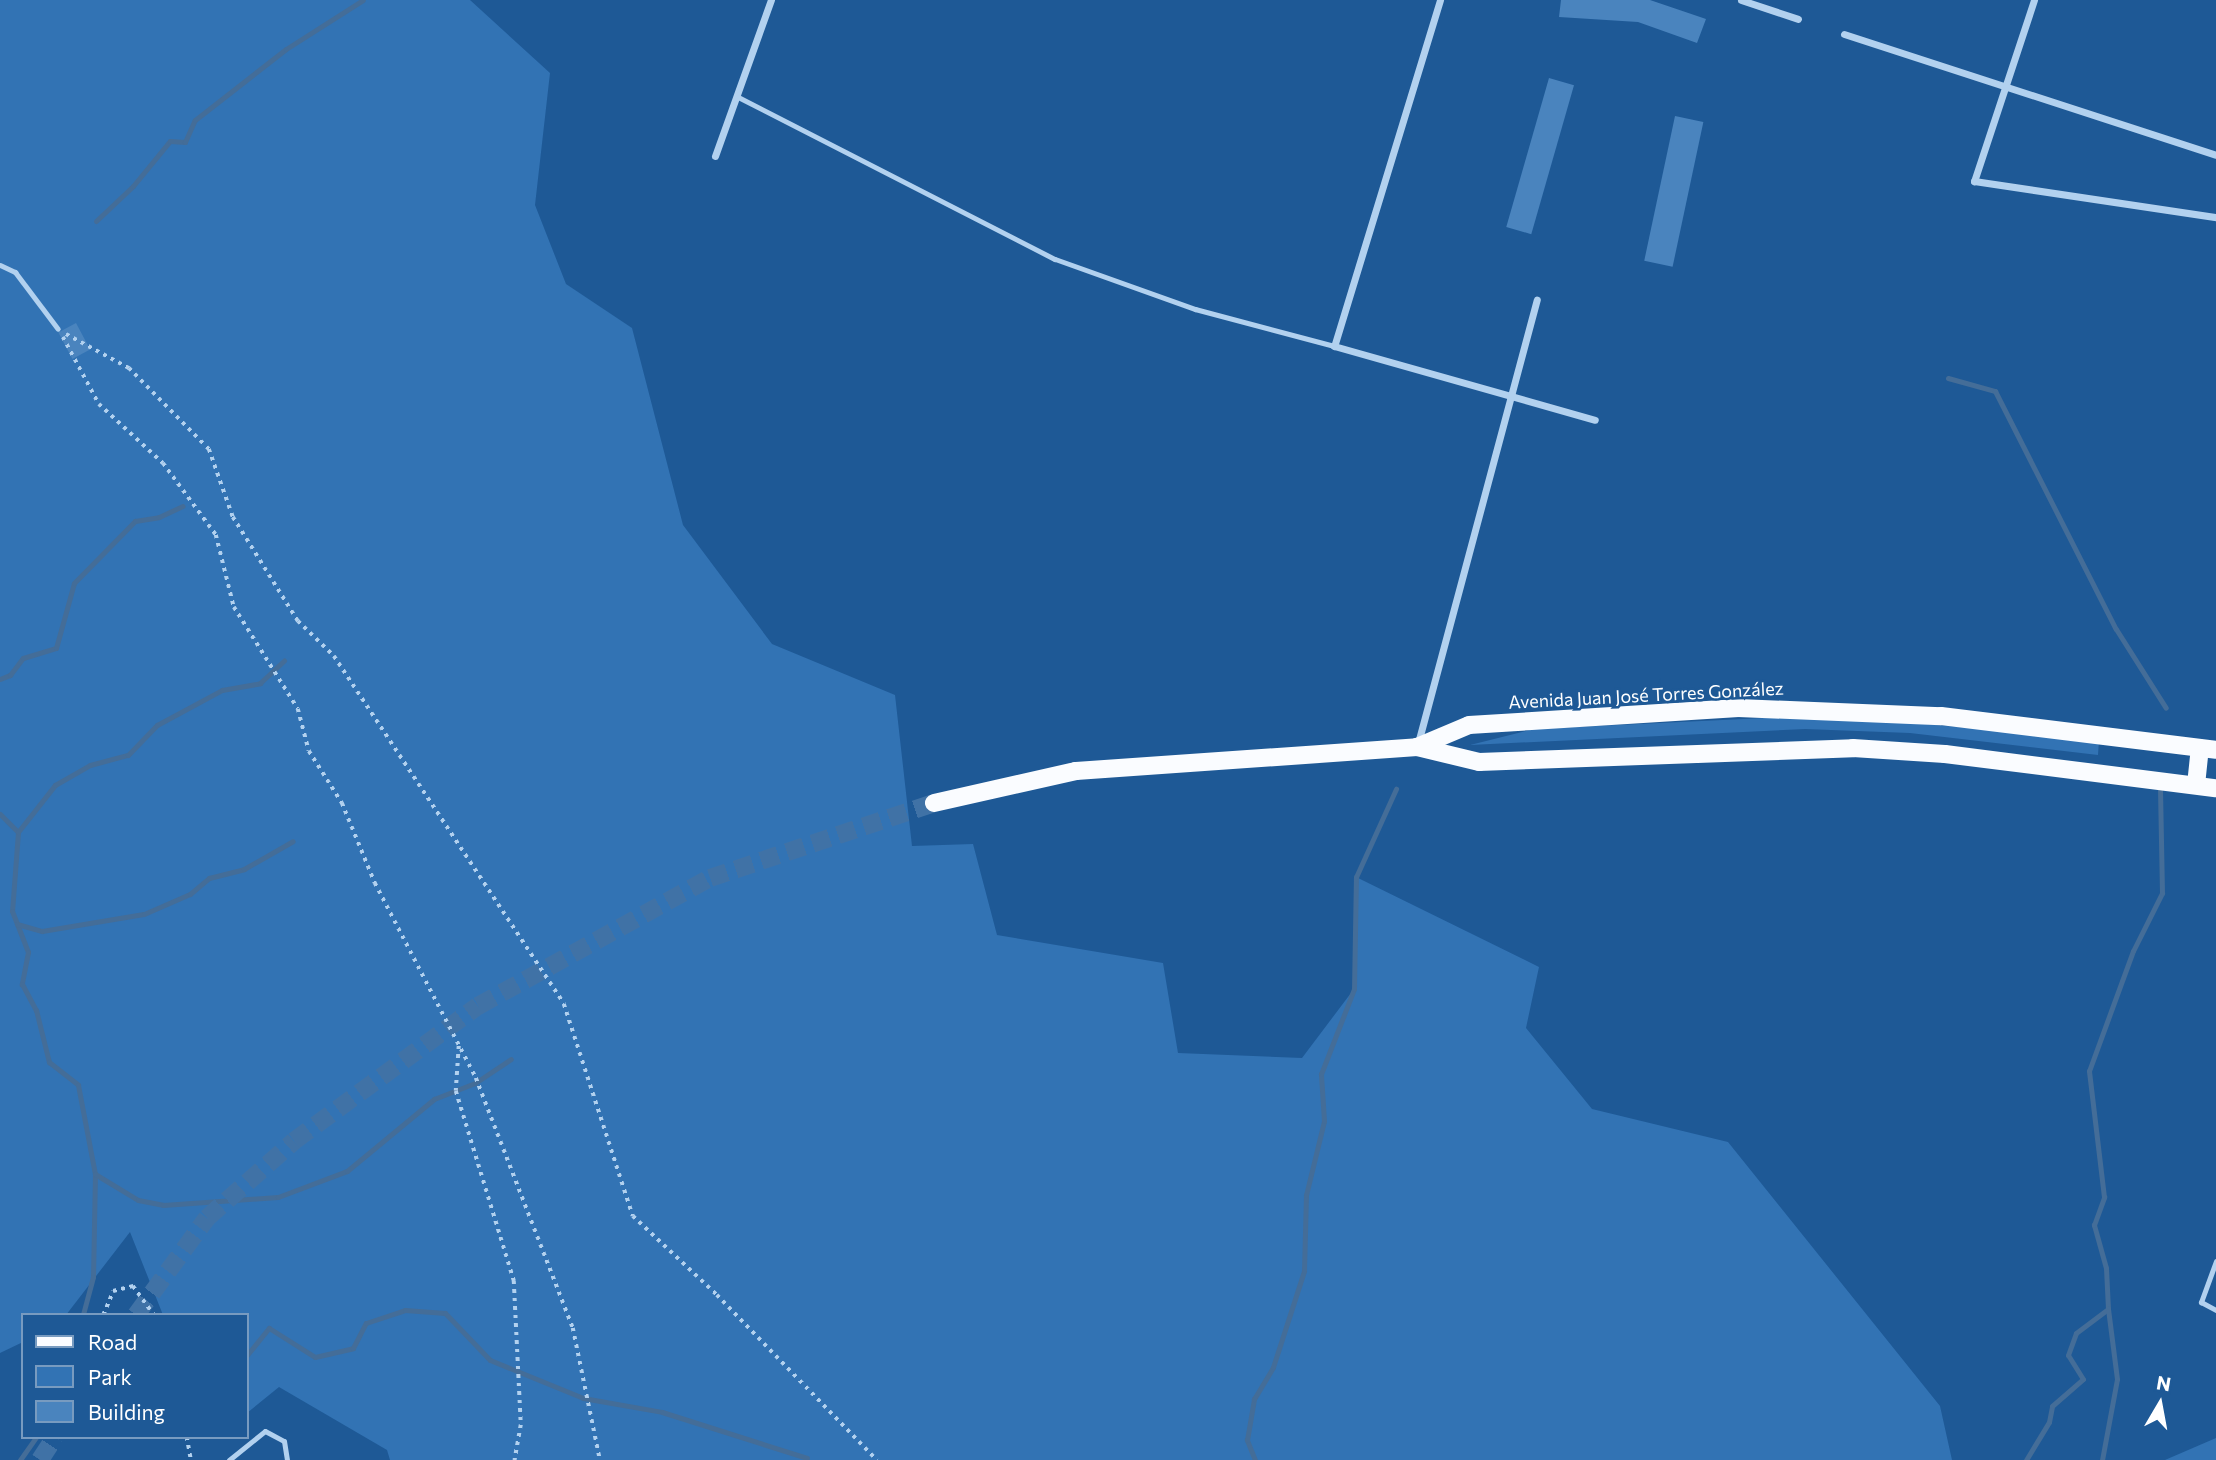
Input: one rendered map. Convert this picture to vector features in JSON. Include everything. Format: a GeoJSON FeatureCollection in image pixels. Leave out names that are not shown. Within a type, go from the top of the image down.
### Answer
{"type":"FeatureCollection","features":[{"type":"Feature","properties":{"kind":"main road","name":"Avenida Juan José Torres González"},"geometry":{"type":"LineString","coordinates":[[1417,747],[1469,725],[1738,708],[1941,716],[2208,749]]}},
{"type":"Feature","properties":{"kind":"main road","name":"Avenida Juan José Torres González"},"geometry":{"type":"LineString","coordinates":[[934,803],[1076,771],[1417,747],[1479,762],[1853,748],[1945,754],[2216,788]]}},
{"type":"Feature","properties":{"kind":"main road"},"geometry":{"type":"LineString","coordinates":[[2196,785],[2208,749]]}},
{"type":"Feature","properties":{"kind":"street"},"geometry":{"type":"LineString","coordinates":[[715,156],[771,0]]}},
{"type":"Feature","properties":{"kind":"street"},"geometry":{"type":"LineString","coordinates":[[1440,0],[1334,346],[1595,420]]}},
{"type":"Feature","properties":{"kind":"street"},"geometry":{"type":"LineString","coordinates":[[1741,0],[1798,19]]}},
{"type":"Feature","properties":{"kind":"street"},"geometry":{"type":"LineString","coordinates":[[2034,0],[1974,181],[2216,217]]}},
{"type":"Feature","properties":{"kind":"street"},"geometry":{"type":"LineString","coordinates":[[1844,34],[2216,155]]}},
{"type":"Feature","properties":{"kind":"street"},"geometry":{"type":"LineString","coordinates":[[1417,747],[1537,300]]}},
{"type":"Feature","properties":{"kind":"lane"},"geometry":{"type":"LineString","coordinates":[[738,97],[1055,259],[1195,309],[1334,346]]}},
{"type":"Feature","properties":{"kind":"lane"},"geometry":{"type":"LineString","coordinates":[[0,265],[15,272],[58,329]]}},
{"type":"Feature","properties":{"kind":"lane"},"geometry":{"type":"LineString","coordinates":[[2216,1261],[2200,1302],[2216,1310]]}},
{"type":"Feature","properties":{"kind":"lane"},"geometry":{"type":"LineString","coordinates":[[229,1460],[265,1431],[284,1441],[287,1460]]}},
{"type":"Feature","properties":{"kind":"path"},"geometry":{"type":"LineString","coordinates":[[58,329],[99,404],[163,463],[216,535],[234,607],[298,709],[309,751],[342,803],[375,883],[459,1044],[573,1328],[600,1460]]}},
{"type":"Feature","properties":{"kind":"path"},"geometry":{"type":"LineString","coordinates":[[58,329],[129,368],[209,449],[233,517],[298,621],[334,656],[564,1004],[633,1216],[717,1294],[877,1460]]}},
{"type":"Feature","properties":{"kind":"path"},"geometry":{"type":"LineString","coordinates":[[459,1044],[455,1088],[514,1281],[521,1425],[515,1460]]}},
{"type":"Feature","properties":{"kind":"path"},"geometry":{"type":"LineString","coordinates":[[104,1313],[113,1291],[133,1286],[153,1313]]}},
{"type":"Feature","properties":{"kind":"path"},"geometry":{"type":"LineString","coordinates":[[187,1439],[191,1460]]}},
{"type":"Feature","properties":{"kind":"green space"},"geometry":{"type":"Polygon","coordinates":[[[0,0],[470,0],[550,73],[535,205],[566,284],[632,328],[683,525],[772,644],[895,695],[912,846],[973,844],[997,935],[1163,963],[1178,1053],[1302,1058],[1354,989],[1356,877],[1539,967],[1526,1028],[1592,1109],[1728,1142],[1940,1406],[1952,1460],[390,1460],[387,1450],[279,1387],[248,1412],[248,1313],[162,1313],[130,1232],[68,1313],[21,1313],[21,1343],[0,1353],[0,0]]]}},
{"type":"Feature","properties":{"kind":"green space"},"geometry":{"type":"Polygon","coordinates":[[[1827,715],[2099,740],[2098,755],[1910,733],[1805,729],[1470,745],[1534,729],[1827,715]]]}},
{"type":"Feature","properties":{"kind":"green space"},"geometry":{"type":"Polygon","coordinates":[[[2216,1438],[2216,1460],[2165,1460],[2216,1438]]]}},
{"type":"Feature","properties":{"kind":"building"},"geometry":{"type":"Polygon","coordinates":[[[1561,0],[1650,0],[1706,19],[1697,43],[1638,22],[1559,17],[1561,0]]]}},
{"type":"Feature","properties":{"kind":"building"},"geometry":{"type":"Polygon","coordinates":[[[1549,78],[1574,85],[1531,234],[1506,227],[1549,78]]]}},
{"type":"Feature","properties":{"kind":"building"},"geometry":{"type":"Polygon","coordinates":[[[1675,116],[1703,122],[1673,267],[1644,261],[1675,116]]]}},
{"type":"Feature","properties":{"kind":"building"},"geometry":{"type":"Polygon","coordinates":[[[76,323],[90,349],[72,359],[58,332],[76,323]]]}},
{"type":"Feature","properties":{"kind":"waterway"},"geometry":{"type":"LineString","coordinates":[[96,221],[133,186],[170,141],[185,142],[195,120],[286,49],[363,0]]}},
{"type":"Feature","properties":{"kind":"waterway"},"geometry":{"type":"LineString","coordinates":[[1948,378],[1995,391],[2116,629],[2166,708]]}},
{"type":"Feature","properties":{"kind":"waterway"},"geometry":{"type":"LineString","coordinates":[[0,679],[10,675],[23,658],[56,648],[74,583],[135,521],[159,517],[183,506]]}},
{"type":"Feature","properties":{"kind":"waterway"},"geometry":{"type":"LineString","coordinates":[[18,832],[55,785],[90,765],[128,755],[157,725],[222,690],[260,683],[284,661]]}},
{"type":"Feature","properties":{"kind":"waterway"},"geometry":{"type":"LineString","coordinates":[[1255,1460],[1247,1440],[1254,1399],[1273,1367],[1304,1271],[1306,1195],[1324,1121],[1321,1074],[1354,989],[1356,877],[1396,789]]}},
{"type":"Feature","properties":{"kind":"waterway"},"geometry":{"type":"LineString","coordinates":[[2026,1460],[2049,1422],[2052,1406],[2083,1379],[2068,1355],[2076,1333],[2108,1309],[2106,1268],[2094,1225],[2104,1197],[2089,1071],[2133,951],[2162,893],[2160,790]]}},
{"type":"Feature","properties":{"kind":"waterway"},"geometry":{"type":"LineString","coordinates":[[0,814],[18,832],[12,911],[28,952],[22,984],[36,1010],[49,1062],[78,1085],[95,1174],[93,1277],[84,1313]]}},
{"type":"Feature","properties":{"kind":"waterway"},"geometry":{"type":"LineString","coordinates":[[17,924],[42,931],[144,914],[190,894],[209,878],[244,869],[293,841]]}},
{"type":"Feature","properties":{"kind":"waterway"},"geometry":{"type":"LineString","coordinates":[[95,1174],[138,1200],[163,1205],[278,1197],[347,1171],[434,1099],[475,1083],[511,1059]]}},
{"type":"Feature","properties":{"kind":"waterway"},"geometry":{"type":"LineString","coordinates":[[2102,1460],[2117,1379],[2108,1309]]}},
{"type":"Feature","properties":{"kind":"waterway"},"geometry":{"type":"LineString","coordinates":[[248,1354],[269,1328],[315,1357],[353,1348],[366,1323],[405,1310],[445,1313],[490,1360],[583,1398],[662,1412],[807,1458]]}},
{"type":"Feature","properties":{"kind":"waterway"},"geometry":{"type":"LineString","coordinates":[[20,1460],[35,1439]]}},
{"type":"Feature","properties":{"kind":"tunnel"},"geometry":{"type":"LineString","coordinates":[[137,1313],[207,1218],[294,1141],[478,1006],[710,878],[934,803]]}},
{"type":"Feature","properties":{"kind":"tunnel"},"geometry":{"type":"LineString","coordinates":[[40,1460],[54,1439]]}}]}
